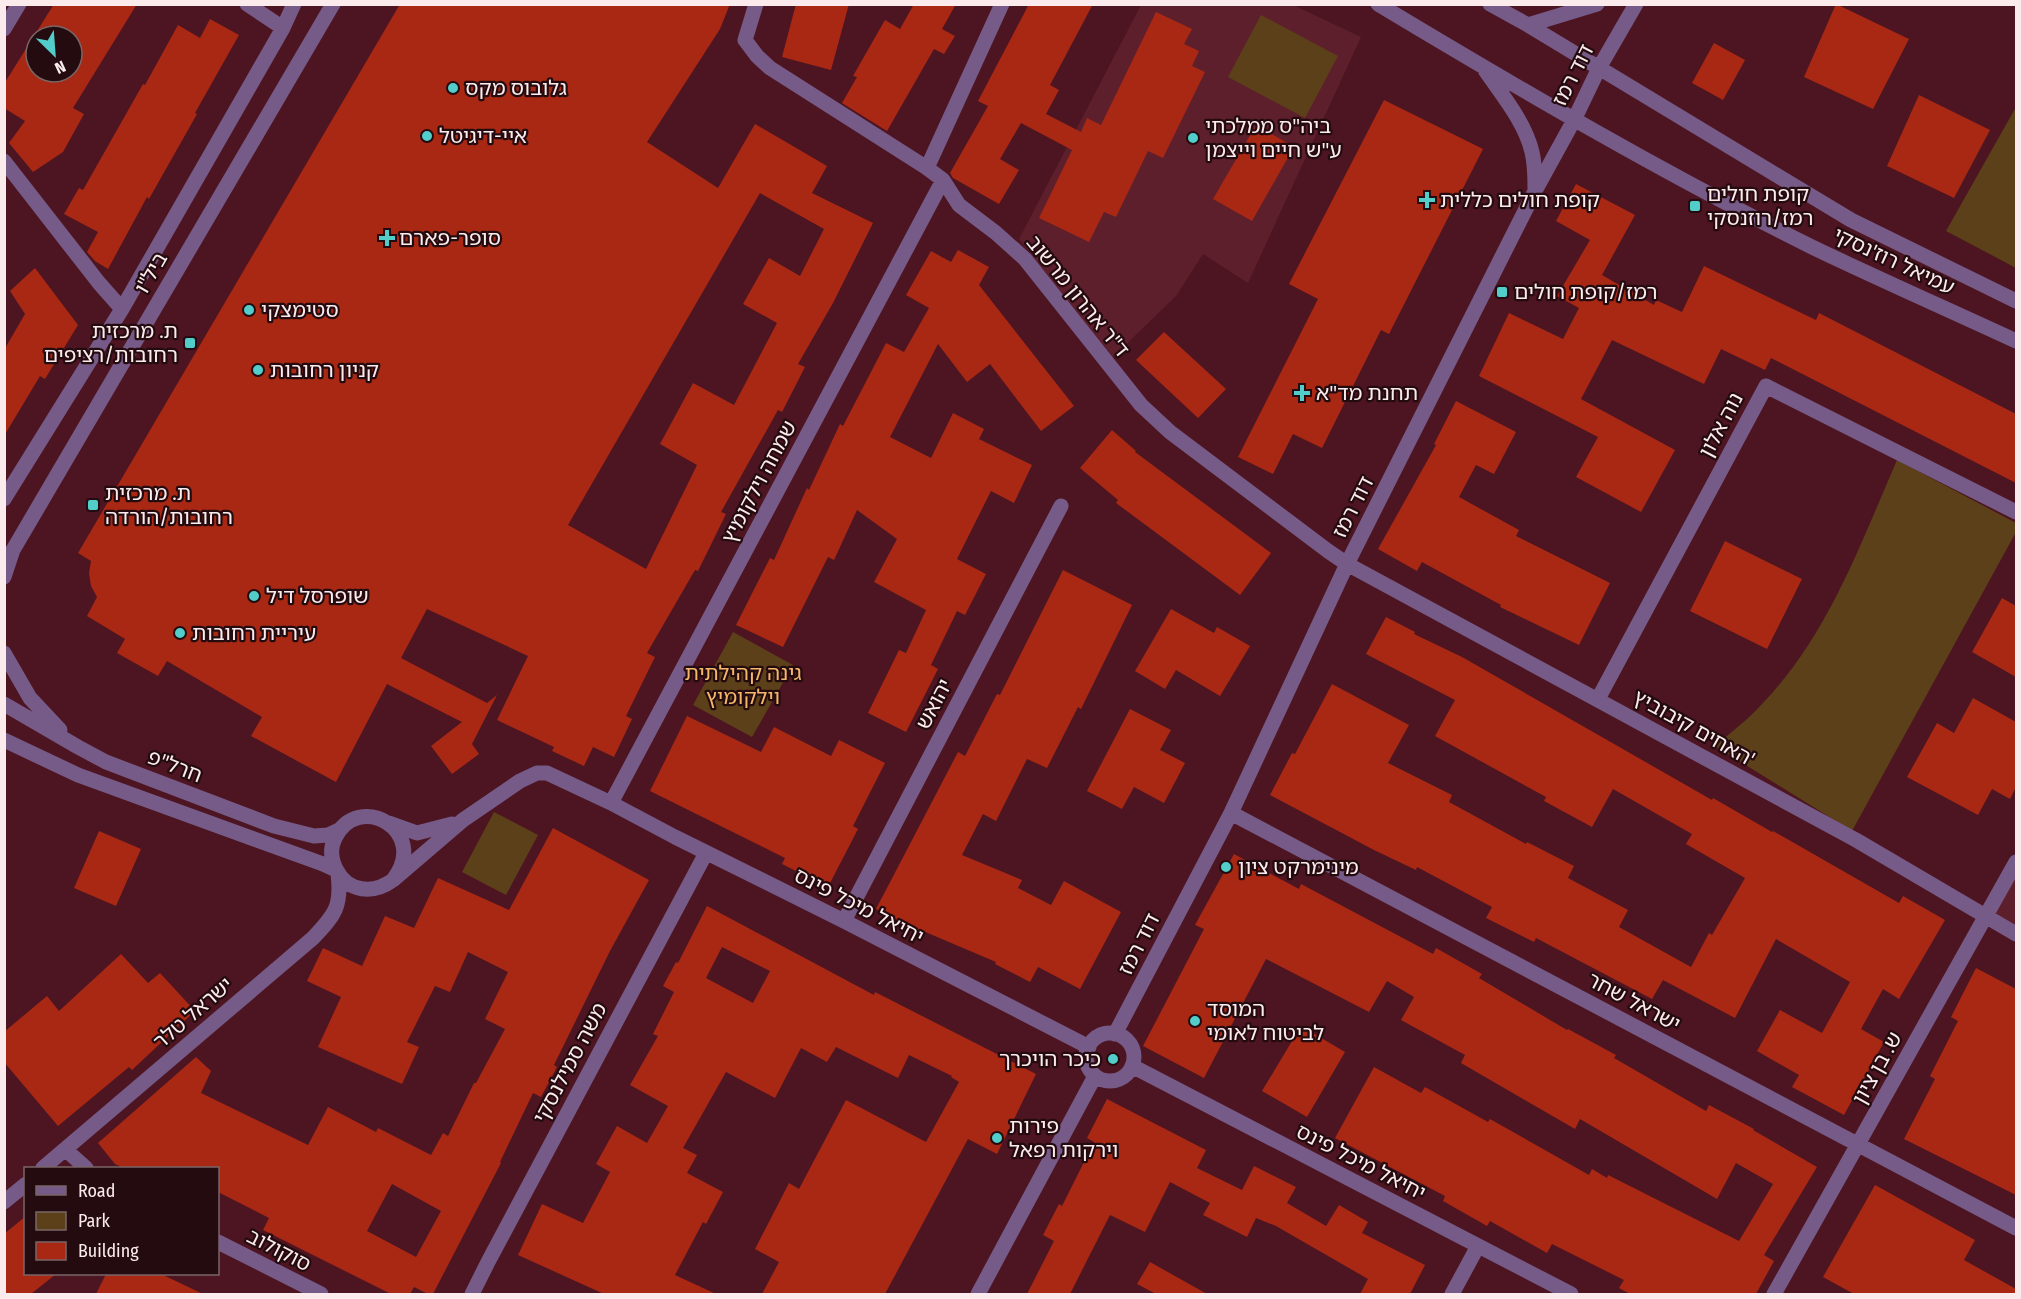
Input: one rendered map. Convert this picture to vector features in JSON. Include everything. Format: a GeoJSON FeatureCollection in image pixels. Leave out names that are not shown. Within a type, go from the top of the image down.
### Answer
{"type":"FeatureCollection","features":[{"type":"Feature","properties":{"kind":"street"},"geometry":{"type":"LineString","coordinates":[[4,28],[19,4]]}},
{"type":"Feature","properties":{"kind":"street"},"geometry":{"type":"LineString","coordinates":[[247,4],[283,28]]}},
{"type":"Feature","properties":{"kind":"street","name":"ביל\"ו"},"geometry":{"type":"LineString","coordinates":[[4,499],[122,309],[283,28],[294,4]]}},
{"type":"Feature","properties":{"kind":"street","name":"ביל\"ו"},"geometry":{"type":"LineString","coordinates":[[4,577],[9,556],[333,4]]}},
{"type":"Feature","properties":{"kind":"street","name":"ד\"ר אהרון מרשוב"},"geometry":{"type":"LineString","coordinates":[[756,4],[745,40],[770,68],[943,180],[959,205],[1025,259],[1114,372],[1156,419],[1170,432],[1347,564]]}},
{"type":"Feature","properties":{"kind":"street"},"geometry":{"type":"LineString","coordinates":[[927,168],[1002,4]]}},
{"type":"Feature","properties":{"kind":"street","name":"עמיאל רוז'נסקי"},"geometry":{"type":"LineString","coordinates":[[1378,4],[1574,120],[1718,198],[1815,248],[2016,341]]}},
{"type":"Feature","properties":{"kind":"street","name":"עמיאל רוז'נסקי"},"geometry":{"type":"LineString","coordinates":[[1490,4],[1851,220],[2016,301]]}},
{"type":"Feature","properties":{"kind":"street"},"geometry":{"type":"LineString","coordinates":[[1528,25],[1597,4]]}},
{"type":"Feature","properties":{"kind":"street","name":"דוד רמז"},"geometry":{"type":"LineString","coordinates":[[1115,1034],[1231,813],[1347,564],[1535,191],[1574,120],[1599,68],[1636,4]]}},
{"type":"Feature","properties":{"kind":"street"},"geometry":{"type":"LineString","coordinates":[[1484,68],[1527,136],[1533,160],[1535,191]]}},
{"type":"Feature","properties":{"kind":"street"},"geometry":{"type":"LineString","coordinates":[[4,161],[122,309]]}},
{"type":"Feature","properties":{"kind":"street","name":"שמחה וילקומיץ"},"geometry":{"type":"LineString","coordinates":[[611,803],[943,180]]}},
{"type":"Feature","properties":{"kind":"street","name":"נוה אלון"},"geometry":{"type":"LineString","coordinates":[[1598,699],[1766,386],[2016,512]]}},
{"type":"Feature","properties":{"kind":"street","name":"יהואש"},"geometry":{"type":"LineString","coordinates":[[844,921],[1061,506]]}},
{"type":"Feature","properties":{"kind":"street","name":"האחים קיבוביץ'"},"geometry":{"type":"LineString","coordinates":[[1347,564],[1856,840],[2016,934]]}},
{"type":"Feature","properties":{"kind":"street"},"geometry":{"type":"LineString","coordinates":[[4,652],[30,698],[50,722],[78,747]]}},
{"type":"Feature","properties":{"kind":"street","name":"חרל\"פ"},"geometry":{"type":"LineString","coordinates":[[4,704],[106,762],[274,826],[315,836],[328,835],[341,829]]}},
{"type":"Feature","properties":{"kind":"street","name":"חרל\"פ"},"geometry":{"type":"LineString","coordinates":[[4,740],[78,775],[323,864],[337,872]]}},
{"type":"Feature","properties":{"kind":"street"},"geometry":{"type":"LineString","coordinates":[[464,819],[448,826],[417,833],[380,819],[364,817],[350,822],[341,829],[332,845],[331,854],[337,872],[351,886],[362,890],[373,890],[384,886],[464,819],[520,781],[537,773],[554,775],[611,803]]}},
{"type":"Feature","properties":{"kind":"street","name":"יחיאל מיכל פינס"},"geometry":{"type":"LineString","coordinates":[[611,803],[1089,1047]]}},
{"type":"Feature","properties":{"kind":"street","name":"ישראל שחר"},"geometry":{"type":"LineString","coordinates":[[1231,813],[2016,1228]]}},
{"type":"Feature","properties":{"kind":"street"},"geometry":{"type":"LineString","coordinates":[[389,823],[397,831],[405,850],[400,871],[393,880]]}},
{"type":"Feature","properties":{"kind":"street","name":"משה סמילנסקי"},"geometry":{"type":"LineString","coordinates":[[472,1294],[706,853]]}},
{"type":"Feature","properties":{"kind":"street","name":"ש. בן ציון"},"geometry":{"type":"LineString","coordinates":[[1774,1294],[2016,862]]}},
{"type":"Feature","properties":{"kind":"street","name":"ישראל טלר"},"geometry":{"type":"LineString","coordinates":[[45,1167],[324,927],[340,902],[337,872]]}},
{"type":"Feature","properties":{"kind":"street"},"geometry":{"type":"LineString","coordinates":[[1115,1034],[1129,1043],[1133,1050],[1132,1066],[1128,1073],[1116,1081],[1101,1080],[1095,1076],[1086,1062],[1086,1054],[1089,1047],[1100,1036],[1115,1034]]}},
{"type":"Feature","properties":{"kind":"street","name":"יחיאל מיכל פינס"},"geometry":{"type":"LineString","coordinates":[[1132,1066],[1571,1294]]}},
{"type":"Feature","properties":{"kind":"street"},"geometry":{"type":"LineString","coordinates":[[978,1294],[1095,1076]]}},
{"type":"Feature","properties":{"kind":"street"},"geometry":{"type":"LineString","coordinates":[[66,1150],[85,1167]]}},
{"type":"Feature","properties":{"kind":"street"},"geometry":{"type":"LineString","coordinates":[[4,1202],[24,1186]]}},
{"type":"Feature","properties":{"kind":"street","name":"סוקולוב"},"geometry":{"type":"LineString","coordinates":[[219,1243],[321,1294]]}},
{"type":"Feature","properties":{"kind":"street"},"geometry":{"type":"LineString","coordinates":[[1452,1294],[1478,1246]]}},
{"type":"Feature","properties":{"kind":"shaded area","name":"ביה\"ס ממלכתי ע\"ש חיים וייצמן"},"geometry":{"type":"Polygon","coordinates":[[[1141,5],[1293,5],[1361,37],[1248,283],[1203,254],[1176,296],[1113,357],[1019,239],[1141,5]]]}},
{"type":"Feature","properties":{"kind":"shaded area"},"geometry":{"type":"Polygon","coordinates":[[[2016,871],[2016,928],[1992,914],[2016,871]]]}},
{"type":"Feature","properties":{"kind":"green space"},"geometry":{"type":"Polygon","coordinates":[[[1261,15],[1338,56],[1305,118],[1228,77],[1261,15]]]}},
{"type":"Feature","properties":{"kind":"green space"},"geometry":{"type":"Polygon","coordinates":[[[2016,107],[2016,268],[1946,231],[2016,107]]]}},
{"type":"Feature","properties":{"kind":"green space"},"geometry":{"type":"Polygon","coordinates":[[[1897,460],[2016,523],[2016,532],[1852,831],[1715,746],[1758,709],[1786,677],[1806,648],[1840,588],[1897,460]]]}},
{"type":"Feature","properties":{"kind":"green space","name":"גינה קהילתית וילקומיץ"},"geometry":{"type":"Polygon","coordinates":[[[733,632],[793,665],[752,737],[693,705],[733,632]]]}},
{"type":"Feature","properties":{"kind":"green space"},"geometry":{"type":"Polygon","coordinates":[[[494,812],[538,835],[506,895],[462,872],[494,812]]]}},
{"type":"Feature","properties":{"kind":"building"},"geometry":{"type":"Polygon","coordinates":[[[54,4],[137,4],[73,108],[84,114],[63,152],[33,172],[9,143],[25,121],[4,108],[4,84],[24,52],[24,84],[84,84],[84,24],[42,24],[54,4]]]}},
{"type":"Feature","properties":{"kind":"building"},"geometry":{"type":"Polygon","coordinates":[[[400,4],[730,4],[720,29],[647,142],[718,188],[755,124],[827,166],[812,193],[873,223],[833,303],[798,364],[805,367],[782,412],[778,410],[721,512],[726,514],[698,571],[695,570],[647,653],[655,657],[626,716],[632,719],[614,757],[593,747],[584,766],[552,751],[554,747],[497,720],[528,656],[427,609],[401,658],[487,703],[497,695],[472,744],[479,754],[452,774],[431,746],[462,722],[387,684],[336,782],[251,736],[262,717],[167,661],[158,676],[117,653],[125,639],[87,616],[97,597],[91,586],[89,573],[91,561],[78,553],[400,4]],[[760,193],[568,525],[646,569],[697,465],[660,444],[693,383],[734,405],[777,323],[743,304],[769,258],[800,276],[824,229],[760,193]]]}},
{"type":"Feature","properties":{"kind":"building"},"geometry":{"type":"Polygon","coordinates":[[[796,4],[849,4],[831,70],[782,57],[796,4]]]}},
{"type":"Feature","properties":{"kind":"building"},"geometry":{"type":"Polygon","coordinates":[[[914,4],[956,4],[942,29],[955,36],[944,54],[934,49],[887,131],[842,103],[857,77],[853,76],[885,20],[900,29],[914,4]]]}},
{"type":"Feature","properties":{"kind":"building"},"geometry":{"type":"Polygon","coordinates":[[[1029,4],[1093,4],[1050,85],[1059,90],[1046,114],[1081,132],[1087,118],[1101,125],[1156,12],[1192,29],[1184,44],[1199,51],[1192,66],[1205,72],[1163,158],[1148,151],[1116,217],[1104,212],[1089,242],[1039,218],[1072,150],[1021,123],[1000,159],[1019,170],[999,204],[953,178],[950,173],[988,106],[978,101],[1029,4]]]}},
{"type":"Feature","properties":{"kind":"building"},"geometry":{"type":"Polygon","coordinates":[[[1836,4],[1909,39],[1873,109],[1804,77],[1836,4]]]}},
{"type":"Feature","properties":{"kind":"building"},"geometry":{"type":"Polygon","coordinates":[[[210,19],[239,35],[195,113],[197,114],[149,199],[147,197],[108,269],[95,261],[87,252],[98,232],[64,214],[79,188],[83,190],[178,25],[200,38],[210,19]]]}},
{"type":"Feature","properties":{"kind":"building"},"geometry":{"type":"Polygon","coordinates":[[[1714,43],[1745,60],[1723,100],[1692,83],[1714,43]]]}},
{"type":"Feature","properties":{"kind":"building"},"geometry":{"type":"Polygon","coordinates":[[[1919,95],[1990,130],[1954,198],[1887,166],[1919,95]]]}},
{"type":"Feature","properties":{"kind":"building"},"geometry":{"type":"Polygon","coordinates":[[[1384,100],[1483,149],[1389,334],[1381,330],[1322,448],[1293,434],[1273,474],[1238,457],[1318,299],[1289,284],[1384,100]]]}},
{"type":"Feature","properties":{"kind":"building"},"geometry":{"type":"Polygon","coordinates":[[[1256,125],[1294,147],[1252,221],[1213,199],[1256,125]]]}},
{"type":"Feature","properties":{"kind":"building"},"geometry":{"type":"Polygon","coordinates":[[[1576,184],[1635,215],[1602,275],[1654,305],[1656,300],[1682,312],[1704,266],[1816,320],[1819,313],[2016,414],[2016,483],[1771,358],[1765,370],[1721,349],[1704,384],[1612,340],[1581,399],[1675,450],[1641,512],[1576,477],[1598,437],[1479,376],[1509,313],[1563,339],[1579,308],[1557,296],[1590,240],[1556,221],[1576,184]]]}},
{"type":"Feature","properties":{"kind":"building"},"geometry":{"type":"Polygon","coordinates":[[[958,250],[989,267],[979,285],[1074,406],[1041,431],[990,364],[967,382],[938,344],[890,437],[931,458],[953,413],[984,429],[979,439],[1032,465],[1014,503],[991,491],[957,559],[986,574],[965,615],[957,611],[931,665],[938,669],[906,732],[868,713],[899,650],[906,653],[926,610],[874,582],[897,539],[857,510],[834,560],[828,557],[783,647],[736,625],[770,558],[774,560],[840,424],[843,426],[886,343],[904,352],[929,308],[906,295],[931,251],[951,262],[958,250]]]}},
{"type":"Feature","properties":{"kind":"building"},"geometry":{"type":"Polygon","coordinates":[[[35,268],[78,325],[45,379],[40,376],[4,436],[4,350],[25,314],[10,291],[35,268]]]}},
{"type":"Feature","properties":{"kind":"building"},"geometry":{"type":"Polygon","coordinates":[[[1164,332],[1226,389],[1198,418],[1136,360],[1164,332]]]}},
{"type":"Feature","properties":{"kind":"building"},"geometry":{"type":"Polygon","coordinates":[[[1456,401],[1516,432],[1494,474],[1476,465],[1459,497],[1519,530],[1516,536],[1610,583],[1579,645],[1500,607],[1501,605],[1422,562],[1417,571],[1378,549],[1436,445],[1434,444],[1456,401]]]}},
{"type":"Feature","properties":{"kind":"building"},"geometry":{"type":"Polygon","coordinates":[[[1112,430],[1135,452],[1271,553],[1240,595],[1116,503],[1118,500],[1080,468],[1112,430]]]}},
{"type":"Feature","properties":{"kind":"building"},"geometry":{"type":"Polygon","coordinates":[[[1725,541],[1802,579],[1767,649],[1690,611],[1725,541]]]}},
{"type":"Feature","properties":{"kind":"building"},"geometry":{"type":"Polygon","coordinates":[[[1063,570],[1132,605],[1081,709],[1078,707],[1047,768],[1027,759],[996,821],[983,814],[962,855],[1022,880],[1018,888],[1051,905],[1064,881],[1121,912],[1080,989],[1038,967],[1030,982],[995,964],[996,962],[923,931],[922,933],[876,909],[958,752],[965,756],[997,694],[1000,695],[1063,570]]]}},
{"type":"Feature","properties":{"kind":"building"},"geometry":{"type":"Polygon","coordinates":[[[2002,598],[2016,606],[2016,677],[1972,652],[2002,598]]]}},
{"type":"Feature","properties":{"kind":"building"},"geometry":{"type":"Polygon","coordinates":[[[1171,609],[1214,633],[1217,627],[1250,646],[1220,696],[1176,670],[1165,689],[1135,671],[1171,609]]]}},
{"type":"Feature","properties":{"kind":"building"},"geometry":{"type":"Polygon","coordinates":[[[1386,617],[1415,632],[1414,634],[1462,657],[1712,800],[1713,798],[1773,831],[1899,903],[1903,896],[1945,920],[1899,999],[1883,989],[1861,1029],[1884,1042],[1844,1115],[1792,1087],[1799,1075],[1757,1051],[1780,1010],[1822,1033],[1850,982],[1776,939],[1735,1018],[1663,980],[1652,999],[1536,938],[1534,942],[1486,918],[1492,907],[1417,867],[1416,870],[1374,850],[1270,795],[1292,753],[1295,754],[1332,684],[1409,725],[1388,763],[1452,795],[1449,802],[1526,844],[1527,842],[1574,866],[1568,878],[1628,910],[1619,927],[1691,967],[1709,933],[1712,935],[1745,878],[1686,844],[1692,834],[1613,789],[1592,827],[1544,801],[1546,797],[1435,736],[1455,700],[1366,654],[1386,617]]]}},
{"type":"Feature","properties":{"kind":"building"},"geometry":{"type":"Polygon","coordinates":[[[1973,698],[2016,722],[2016,787],[2010,799],[1992,789],[1978,815],[1907,777],[1937,723],[1954,733],[1973,698]]]}},
{"type":"Feature","properties":{"kind":"building"},"geometry":{"type":"Polygon","coordinates":[[[1130,709],[1171,730],[1160,750],[1185,763],[1164,803],[1134,787],[1122,809],[1087,791],[1130,709]]]}},
{"type":"Feature","properties":{"kind":"building"},"geometry":{"type":"Polygon","coordinates":[[[687,716],[761,752],[774,727],[831,756],[839,740],[885,763],[853,826],[858,829],[828,887],[782,864],[785,858],[650,791],[687,716]]]}},
{"type":"Feature","properties":{"kind":"building"},"geometry":{"type":"Polygon","coordinates":[[[553,828],[649,880],[610,951],[554,1065],[557,1067],[541,1097],[533,1093],[501,1163],[433,1294],[414,1287],[410,1294],[391,1294],[263,1230],[269,1218],[219,1193],[219,1167],[122,1167],[115,1164],[98,1143],[196,1057],[211,1071],[201,1093],[308,1145],[328,1107],[376,1132],[378,1128],[431,1155],[443,1133],[448,1136],[474,1083],[505,1029],[485,1019],[508,972],[468,952],[450,992],[435,986],[407,1042],[419,1047],[402,1084],[318,1047],[341,997],[307,981],[323,948],[362,966],[385,916],[414,928],[438,878],[509,910],[553,828]],[[392,1184],[367,1231],[416,1257],[441,1211],[392,1184]]]}},
{"type":"Feature","properties":{"kind":"building"},"geometry":{"type":"Polygon","coordinates":[[[99,831],[141,849],[116,906],[74,888],[99,831]]]}},
{"type":"Feature","properties":{"kind":"building"},"geometry":{"type":"Polygon","coordinates":[[[1234,854],[1299,889],[1301,884],[1433,954],[1436,948],[1482,974],[1479,978],[1567,1030],[1616,1055],[1614,1058],[1706,1111],[1709,1105],[1817,1167],[1764,1255],[1774,1261],[1756,1294],[1630,1294],[1619,1288],[1624,1280],[1552,1244],[1547,1253],[1490,1221],[1487,1226],[1443,1201],[1445,1196],[1335,1138],[1374,1067],[1421,1093],[1425,1087],[1488,1122],[1490,1119],[1589,1175],[1592,1169],[1607,1178],[1608,1175],[1739,1241],[1773,1184],[1736,1163],[1717,1199],[1580,1119],[1575,1129],[1461,1063],[1465,1055],[1401,1020],[1414,997],[1387,981],[1369,1012],[1266,959],[1204,1078],[1143,1046],[1204,929],[1195,925],[1234,854]]]}},
{"type":"Feature","properties":{"kind":"building"},"geometry":{"type":"Polygon","coordinates":[[[707,906],[874,995],[875,992],[1036,1074],[997,1154],[968,1139],[885,1294],[762,1294],[779,1262],[755,1249],[789,1183],[799,1189],[846,1100],[926,1142],[959,1082],[952,1076],[909,1055],[898,1078],[836,1047],[827,1062],[801,1048],[775,1098],[726,1072],[683,1148],[697,1155],[687,1173],[723,1192],[706,1224],[703,1222],[675,1275],[716,1294],[604,1294],[518,1255],[542,1204],[583,1223],[610,1172],[596,1164],[617,1126],[647,1143],[668,1106],[630,1085],[658,1036],[653,1034],[674,992],[663,986],[676,962],[678,963],[707,906]],[[722,947],[706,978],[753,1003],[770,971],[722,947]]]}},
{"type":"Feature","properties":{"kind":"building"},"geometry":{"type":"Polygon","coordinates":[[[121,954],[148,983],[160,973],[195,1011],[132,1070],[129,1067],[58,1126],[4,1062],[4,1032],[47,996],[59,1011],[121,954]]]}},
{"type":"Feature","properties":{"kind":"building"},"geometry":{"type":"Polygon","coordinates":[[[1976,968],[2016,989],[2016,1195],[1904,1139],[1935,1079],[1930,1076],[1958,1021],[1951,1017],[1976,968]]]}},
{"type":"Feature","properties":{"kind":"building"},"geometry":{"type":"Polygon","coordinates":[[[1301,1026],[1345,1052],[1307,1117],[1262,1091],[1301,1026]]]}},
{"type":"Feature","properties":{"kind":"building"},"geometry":{"type":"Polygon","coordinates":[[[1107,1099],[1206,1150],[1197,1168],[1242,1190],[1254,1166],[1296,1187],[1287,1203],[1326,1226],[1339,1205],[1368,1222],[1362,1233],[1425,1265],[1410,1294],[1360,1294],[1368,1279],[1276,1226],[1256,1218],[1247,1237],[1203,1215],[1210,1203],[1170,1182],[1145,1232],[1110,1215],[1070,1294],[1027,1294],[1054,1241],[1043,1235],[1059,1204],[1062,1206],[1094,1142],[1087,1138],[1107,1099]]]}},
{"type":"Feature","properties":{"kind":"building"},"geometry":{"type":"Polygon","coordinates":[[[1875,1185],[1975,1240],[1964,1260],[2016,1289],[2016,1294],[1854,1294],[1823,1277],[1875,1185]]]}},
{"type":"Feature","properties":{"kind":"building"},"geometry":{"type":"Polygon","coordinates":[[[24,1218],[24,1275],[55,1275],[31,1294],[4,1294],[4,1234],[24,1218]]]}},
{"type":"Feature","properties":{"kind":"building"},"geometry":{"type":"Polygon","coordinates":[[[1150,1262],[1207,1294],[1156,1294],[1137,1284],[1150,1262]]]}},
{"type":"Feature","properties":{"kind":"building"},"geometry":{"type":"Polygon","coordinates":[[[106,1275],[163,1275],[203,1294],[96,1294],[106,1275]]]}},
{"type":"Feature","properties":{"kind":"place","name":"גלובוס מקס"},"geometry":{"type":"Point","coordinates":[453,88]}},
{"type":"Feature","properties":{"kind":"place","name":"איי-דיגיטל"},"geometry":{"type":"Point","coordinates":[427,136]}},
{"type":"Feature","properties":{"kind":"place","name":"ביה\"ס ממלכתי ע\"ש חיים וייצמן"},"geometry":{"type":"Point","coordinates":[1193,138]}},
{"type":"Feature","properties":{"kind":"place","name":"קופת חולים כללית"},"geometry":{"type":"Point","coordinates":[1427,200]}},
{"type":"Feature","properties":{"kind":"place","name":"קופת חולים רמז/רוזנסקי"},"geometry":{"type":"Point","coordinates":[1695,206]}},
{"type":"Feature","properties":{"kind":"place","name":"סופר-פארם"},"geometry":{"type":"Point","coordinates":[387,238]}},
{"type":"Feature","properties":{"kind":"place","name":"רמז/קופת חולים"},"geometry":{"type":"Point","coordinates":[1502,292]}},
{"type":"Feature","properties":{"kind":"place","name":"סטימצקי"},"geometry":{"type":"Point","coordinates":[249,310]}},
{"type":"Feature","properties":{"kind":"place","name":"ת. מרכזית רחובות/רציפים"},"geometry":{"type":"Point","coordinates":[190,343]}},
{"type":"Feature","properties":{"kind":"place","name":"קניון רחובות"},"geometry":{"type":"Point","coordinates":[258,370]}},
{"type":"Feature","properties":{"kind":"place","name":"תחנת מד\"א"},"geometry":{"type":"Point","coordinates":[1302,393]}},
{"type":"Feature","properties":{"kind":"place","name":"ת. מרכזית רחובות/הורדה"},"geometry":{"type":"Point","coordinates":[93,505]}},
{"type":"Feature","properties":{"kind":"place","name":"שופרסל דיל"},"geometry":{"type":"Point","coordinates":[254,596]}},
{"type":"Feature","properties":{"kind":"place","name":"עיריית רחובות"},"geometry":{"type":"Point","coordinates":[180,633]}},
{"type":"Feature","properties":{"kind":"place","name":"מינימרקט ציון"},"geometry":{"type":"Point","coordinates":[1226,867]}},
{"type":"Feature","properties":{"kind":"place","name":"המוסד לביטוח לאומי"},"geometry":{"type":"Point","coordinates":[1195,1021]}},
{"type":"Feature","properties":{"kind":"place","name":"כיכר הויכרך"},"geometry":{"type":"Point","coordinates":[1113,1059]}},
{"type":"Feature","properties":{"kind":"place","name":"פירות וירקות רפאל"},"geometry":{"type":"Point","coordinates":[997,1138]}}]}
